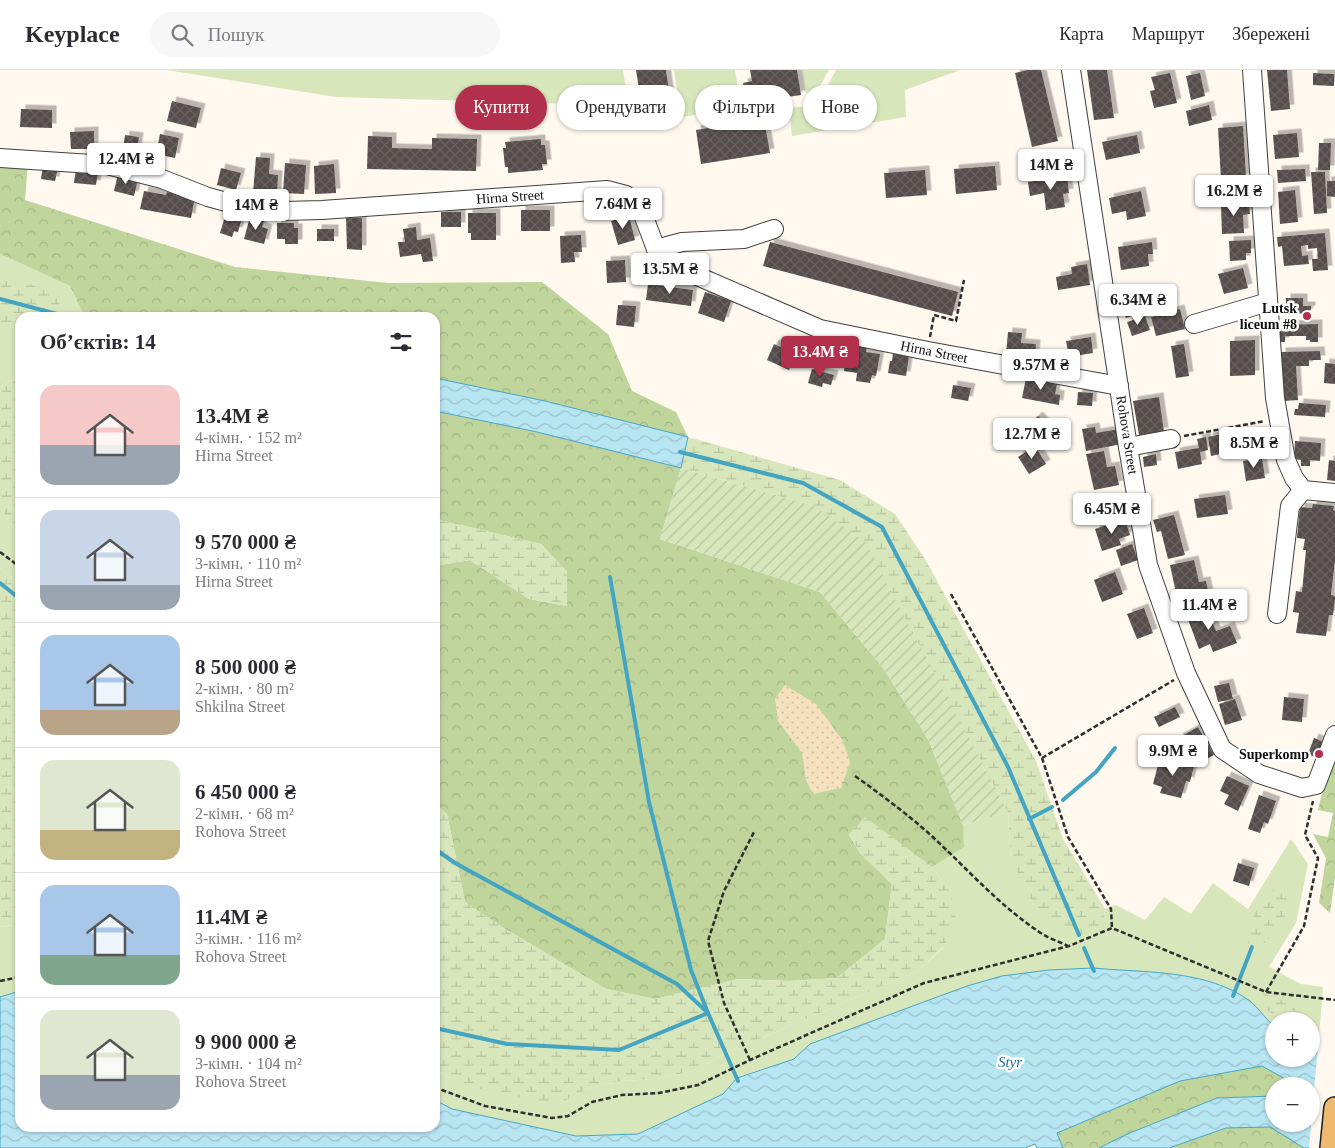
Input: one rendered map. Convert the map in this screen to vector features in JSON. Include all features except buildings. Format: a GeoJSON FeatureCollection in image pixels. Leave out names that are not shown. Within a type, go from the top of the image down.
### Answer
{"type":"FeatureCollection","features":[{"type":"Feature","properties":{"kind":"main road"},"geometry":{"type":"LineString","coordinates":[[1331,1148],[1335,1108]]}},
{"type":"Feature","properties":{"kind":"street","name":"Rohova Street"},"geometry":{"type":"LineString","coordinates":[[1071,70],[1128,447],[1148,564],[1186,673],[1222,750],[1259,774],[1302,788],[1316,785]]}},
{"type":"Feature","properties":{"kind":"street"},"geometry":{"type":"LineString","coordinates":[[1252,70],[1278,418],[1288,468],[1303,490],[1335,494]]}},
{"type":"Feature","properties":{"kind":"street","name":"Hirna Street"},"geometry":{"type":"LineString","coordinates":[[0,158],[107,166],[162,179],[208,197],[252,209],[284,212],[607,190],[626,196],[641,209],[656,248],[664,259],[688,272],[820,329],[1119,386]]}},
{"type":"Feature","properties":{"kind":"street"},"geometry":{"type":"LineString","coordinates":[[656,248],[682,242],[744,238],[774,229]]}},
{"type":"Feature","properties":{"kind":"street"},"geometry":{"type":"LineString","coordinates":[[1194,324],[1268,302]]}},
{"type":"Feature","properties":{"kind":"street"},"geometry":{"type":"LineString","coordinates":[[1128,447],[1171,439]]}},
{"type":"Feature","properties":{"kind":"street"},"geometry":{"type":"LineString","coordinates":[[1277,614],[1290,506],[1303,490]]}},
{"type":"Feature","properties":{"kind":"street"},"geometry":{"type":"LineString","coordinates":[[1316,785],[1335,735]]}},
{"type":"Feature","properties":{"kind":"path"},"geometry":{"type":"LineString","coordinates":[[928,351],[934,315],[956,321],[964,280]]}},
{"type":"Feature","properties":{"kind":"path"},"geometry":{"type":"LineString","coordinates":[[1171,439],[1278,418]]}},
{"type":"Feature","properties":{"kind":"path"},"geometry":{"type":"LineString","coordinates":[[0,552],[15,563]]}},
{"type":"Feature","properties":{"kind":"path"},"geometry":{"type":"LineString","coordinates":[[951,594],[1042,758],[1068,837],[1111,909],[1112,928]]}},
{"type":"Feature","properties":{"kind":"path"},"geometry":{"type":"LineString","coordinates":[[1042,758],[1186,673]]}},
{"type":"Feature","properties":{"kind":"path"},"geometry":{"type":"LineString","coordinates":[[855,776],[898,807],[934,838],[979,883],[1017,914],[1044,935],[1069,946]]}},
{"type":"Feature","properties":{"kind":"path"},"geometry":{"type":"LineString","coordinates":[[1266,992],[1304,926],[1318,858],[1305,835],[1316,785]]}},
{"type":"Feature","properties":{"kind":"path"},"geometry":{"type":"LineString","coordinates":[[750,1060],[724,1003],[708,941],[724,891],[754,832]]}},
{"type":"Feature","properties":{"kind":"path"},"geometry":{"type":"LineString","coordinates":[[440,1089],[485,1106],[552,1118],[568,1116],[592,1102],[622,1095],[659,1093],[698,1085],[924,983],[1069,946],[1112,928],[1266,992],[1335,1000]]}},
{"type":"Feature","properties":{"kind":"path"},"geometry":{"type":"LineString","coordinates":[[0,981],[15,978]]}},
{"type":"Feature","properties":{"kind":"green space"},"geometry":{"type":"Polygon","coordinates":[[[167,70],[623,70],[625,85],[557,85],[557,103],[547,103],[547,85],[455,85],[455,100],[336,97],[167,70]]]}},
{"type":"Feature","properties":{"kind":"green space"},"geometry":{"type":"Polygon","coordinates":[[[674,70],[735,70],[737,85],[695,85],[695,115],[685,116],[685,85],[676,85],[674,70]]]}},
{"type":"Feature","properties":{"kind":"green space"},"geometry":{"type":"Polygon","coordinates":[[[802,70],[829,70],[820,85],[805,85],[802,70]]]}},
{"type":"Feature","properties":{"kind":"green space"},"geometry":{"type":"Polygon","coordinates":[[[836,70],[960,70],[905,90],[906,117],[877,122],[877,85],[828,85],[836,70]]]}},
{"type":"Feature","properties":{"kind":"green space"},"geometry":{"type":"Polygon","coordinates":[[[803,107],[803,130],[828,130],[792,136],[793,108],[803,107]]]}},
{"type":"Feature","properties":{"kind":"green space"},"geometry":{"type":"Polygon","coordinates":[[[0,162],[28,163],[25,200],[235,267],[388,283],[542,282],[608,334],[632,391],[676,412],[688,437],[545,401],[440,379],[440,312],[83,312],[70,286],[0,254],[0,162]]]}},
{"type":"Feature","properties":{"kind":"green space"},"geometry":{"type":"Polygon","coordinates":[[[0,254],[70,286],[83,312],[15,312],[15,378],[0,387],[0,254]]]}},
{"type":"Feature","properties":{"kind":"green space"},"geometry":{"type":"Polygon","coordinates":[[[0,277],[12,277],[60,296],[58,312],[15,312],[15,326],[0,325],[0,277]]]}},
{"type":"Feature","properties":{"kind":"green space"},"geometry":{"type":"Polygon","coordinates":[[[15,378],[15,530],[0,508],[0,387],[15,378]]]}},
{"type":"Feature","properties":{"kind":"green space"},"geometry":{"type":"Polygon","coordinates":[[[440,412],[537,432],[681,468],[660,539],[820,592],[883,668],[928,739],[963,825],[964,847],[932,867],[865,818],[849,835],[860,853],[892,884],[885,939],[837,978],[789,981],[739,979],[655,999],[606,989],[502,927],[465,902],[447,814],[440,808],[440,565],[470,560],[529,599],[567,606],[567,572],[541,544],[440,520],[440,412]]]}},
{"type":"Feature","properties":{"kind":"green space"},"geometry":{"type":"Polygon","coordinates":[[[688,437],[840,480],[895,514],[925,559],[1036,761],[1063,839],[1105,909],[1104,923],[1079,935],[1062,934],[1034,905],[1011,860],[1008,812],[814,506],[681,468],[688,437]]]}},
{"type":"Feature","properties":{"kind":"green space"},"geometry":{"type":"Polygon","coordinates":[[[681,468],[814,506],[865,542],[1008,812],[963,825],[928,739],[883,668],[820,592],[660,539],[681,468]]]}},
{"type":"Feature","properties":{"kind":"green space"},"geometry":{"type":"Polygon","coordinates":[[[0,508],[15,530],[15,580],[0,568],[0,508]]]}},
{"type":"Feature","properties":{"kind":"green space"},"geometry":{"type":"Polygon","coordinates":[[[440,520],[541,544],[567,572],[567,606],[529,599],[470,560],[440,565],[440,520]]]}},
{"type":"Feature","properties":{"kind":"green space"},"geometry":{"type":"Polygon","coordinates":[[[0,568],[15,580],[15,925],[0,927],[0,568]]]}},
{"type":"Feature","properties":{"kind":"green space"},"geometry":{"type":"Polygon","coordinates":[[[1335,758],[1335,877],[1330,913],[1319,903],[1326,858],[1313,834],[1328,837],[1333,813],[1318,810],[1323,789],[1335,758]]]}},
{"type":"Feature","properties":{"kind":"green space"},"geometry":{"type":"Polygon","coordinates":[[[440,808],[447,814],[465,902],[502,927],[606,989],[655,999],[739,979],[789,981],[837,978],[885,939],[892,884],[860,853],[849,834],[865,817],[932,867],[950,891],[957,923],[943,947],[919,970],[725,1054],[693,1071],[657,1079],[620,1081],[587,1089],[563,1102],[552,1104],[489,1092],[440,1073],[440,808]]]}},
{"type":"Feature","properties":{"kind":"green space"},"geometry":{"type":"Polygon","coordinates":[[[1008,812],[1011,860],[1104,923],[1105,909],[1116,905],[1145,920],[1164,897],[1191,914],[1213,883],[1248,909],[1291,839],[1308,864],[1296,923],[1269,967],[1301,984],[1323,987],[1320,1024],[1320,1012],[1265,1012],[1265,1018],[1251,1002],[1219,984],[1189,976],[1108,969],[1049,970],[1002,976],[967,986],[810,1044],[794,1059],[737,1077],[723,1094],[638,1134],[576,1136],[452,1109],[440,1103],[440,1073],[448,1077],[563,1102],[587,1089],[620,1081],[657,1079],[693,1071],[725,1054],[919,970],[943,948],[950,891],[932,867],[963,847],[963,825],[1008,812]]]}},
{"type":"Feature","properties":{"kind":"green space"},"geometry":{"type":"Polygon","coordinates":[[[1280,885],[1287,888],[1289,905],[1287,912],[1279,926],[1263,945],[1252,947],[1248,944],[1248,938],[1255,914],[1264,898],[1280,885]]]}},
{"type":"Feature","properties":{"kind":"green space"},"geometry":{"type":"Polygon","coordinates":[[[15,925],[15,992],[0,997],[0,927],[15,925]]]}},
{"type":"Feature","properties":{"kind":"green space"},"geometry":{"type":"Polygon","coordinates":[[[1264,994],[1275,998],[1300,1012],[1270,1012],[1261,1001],[1260,996],[1264,994]]]}},
{"type":"Feature","properties":{"kind":"green space"},"geometry":{"type":"Polygon","coordinates":[[[1262,1066],[1282,1077],[1265,1077],[1265,1096],[1217,1098],[1125,1135],[1099,1148],[1063,1148],[1057,1133],[1180,1081],[1262,1066]]]}},
{"type":"Feature","properties":{"kind":"green space"},"geometry":{"type":"Polygon","coordinates":[[[1265,1127],[1265,1132],[1278,1132],[1304,1148],[1169,1148],[1226,1128],[1265,1127]]]}},
{"type":"Feature","properties":{"kind":"sand"},"geometry":{"type":"Polygon","coordinates":[[[785,685],[816,704],[843,741],[850,763],[841,788],[813,794],[806,780],[802,753],[778,721],[775,699],[785,685]]]}},
{"type":"Feature","properties":{"kind":"water"},"geometry":{"type":"Polygon","coordinates":[[[440,379],[545,401],[688,437],[681,468],[537,432],[440,412],[440,379]]]}},
{"type":"Feature","properties":{"kind":"water","name":"Styr"},"geometry":{"type":"Polygon","coordinates":[[[1093,968],[1174,974],[1214,983],[1233,991],[1250,1001],[1265,1017],[1265,1067],[1320,1067],[1320,1049],[1335,1051],[1335,1148],[1304,1148],[1278,1132],[1320,1132],[1320,1077],[1282,1077],[1262,1066],[1180,1081],[1057,1133],[1063,1148],[1037,1148],[1035,1144],[1025,1148],[0,1148],[0,997],[15,992],[15,1132],[440,1132],[440,1103],[452,1109],[576,1136],[638,1134],[723,1094],[737,1078],[794,1059],[810,1044],[967,986],[1002,976],[1049,970],[1093,968]]]}},
{"type":"Feature","properties":{"kind":"water","name":"Styr"},"geometry":{"type":"Polygon","coordinates":[[[1265,1096],[1265,1127],[1226,1128],[1169,1148],[1099,1148],[1125,1135],[1217,1098],[1265,1096]]]}},
{"type":"Feature","properties":{"kind":"pier"},"geometry":{"type":"Polygon","coordinates":[[[1320,1046],[1335,1048],[1335,1148],[1309,1148],[1310,1132],[1320,1132],[1320,1077],[1315,1077],[1316,1067],[1320,1067],[1320,1046]]]}},
{"type":"Feature","properties":{"kind":"waterway"},"geometry":{"type":"LineString","coordinates":[[0,299],[49,312]]}},
{"type":"Feature","properties":{"kind":"waterway"},"geometry":{"type":"LineString","coordinates":[[680,452],[803,483],[882,527],[1008,767],[1079,935]]}},
{"type":"Feature","properties":{"kind":"waterway"},"geometry":{"type":"LineString","coordinates":[[610,577],[649,802],[691,970],[738,1081]]}},
{"type":"Feature","properties":{"kind":"waterway"},"geometry":{"type":"LineString","coordinates":[[0,583],[15,595]]}},
{"type":"Feature","properties":{"kind":"waterway"},"geometry":{"type":"LineString","coordinates":[[1063,800],[1096,772],[1115,748]]}},
{"type":"Feature","properties":{"kind":"waterway"},"geometry":{"type":"LineString","coordinates":[[1029,819],[1052,807]]}},
{"type":"Feature","properties":{"kind":"waterway"},"geometry":{"type":"LineString","coordinates":[[440,852],[455,863],[677,984],[708,1013],[619,1050],[507,1044],[440,1029]]}},
{"type":"Feature","properties":{"kind":"waterway"},"geometry":{"type":"LineString","coordinates":[[1233,996],[1252,947]]}},
{"type":"Feature","properties":{"kind":"waterway"},"geometry":{"type":"LineString","coordinates":[[1084,948],[1094,971]]}},
{"type":"Feature","properties":{"kind":"place","name":"Lutsk liceum #8"},"geometry":{"type":"Point","coordinates":[1307,316]}},
{"type":"Feature","properties":{"kind":"place","name":"Superkomp"},"geometry":{"type":"Point","coordinates":[1319,754]}}]}
